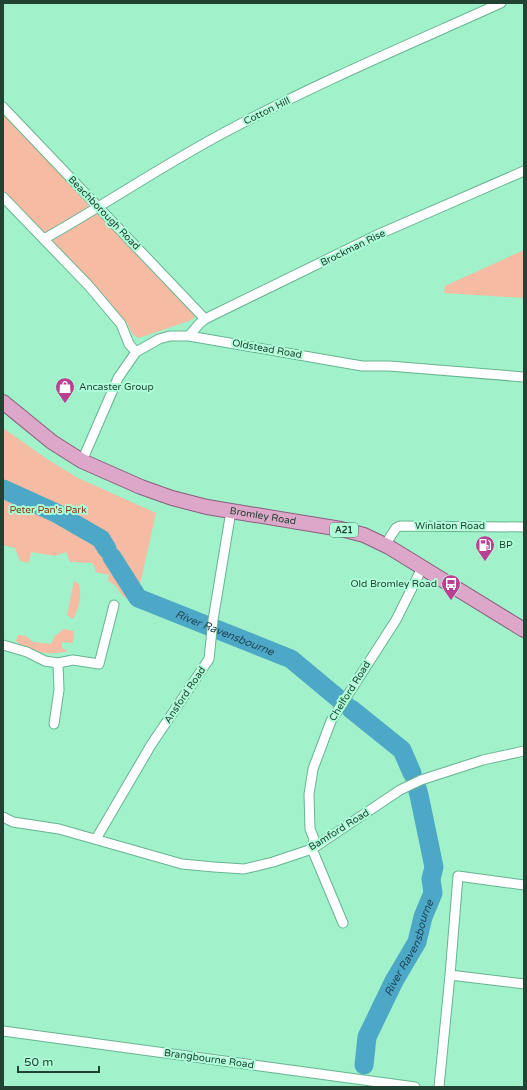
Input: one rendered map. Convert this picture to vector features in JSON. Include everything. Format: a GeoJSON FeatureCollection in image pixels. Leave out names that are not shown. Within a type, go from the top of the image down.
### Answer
{"type":"FeatureCollection","features":[{"type":"Feature","properties":{"kind":"main road","name":"Bromley Road"},"geometry":{"type":"LineString","coordinates":[[3,402],[52,442],[82,461],[141,487],[172,498],[207,507],[341,529],[364,535],[385,545],[524,630]]}},
{"type":"Feature","properties":{"kind":"street","name":"Cotton Hill"},"geometry":{"type":"LineString","coordinates":[[44,239],[164,166],[259,114],[369,62],[501,3]]}},
{"type":"Feature","properties":{"kind":"street","name":"Beachborough Road"},"geometry":{"type":"LineString","coordinates":[[3,106],[205,319]]}},
{"type":"Feature","properties":{"kind":"street","name":"Brockman Rise"},"geometry":{"type":"LineString","coordinates":[[189,336],[205,319],[377,235],[524,171]]}},
{"type":"Feature","properties":{"kind":"street"},"geometry":{"type":"LineString","coordinates":[[3,197],[89,286],[121,324],[130,344],[136,352]]}},
{"type":"Feature","properties":{"kind":"street","name":"Oldstead Road"},"geometry":{"type":"LineString","coordinates":[[82,461],[118,378],[136,352],[159,339],[170,336],[189,336],[362,366],[389,366],[524,377]]}},
{"type":"Feature","properties":{"kind":"street","name":"Ansford Road"},"geometry":{"type":"LineString","coordinates":[[96,839],[152,745],[209,659],[213,620],[231,511]]}},
{"type":"Feature","properties":{"kind":"street","name":"Winlaton Road"},"geometry":{"type":"LineString","coordinates":[[385,545],[396,528],[400,526],[524,527]]}},
{"type":"Feature","properties":{"kind":"street","name":"Chelford Road"},"geometry":{"type":"LineString","coordinates":[[343,923],[312,849],[314,839],[310,829],[309,794],[313,769],[331,721],[396,620],[422,568]]}},
{"type":"Feature","properties":{"kind":"street"},"geometry":{"type":"LineString","coordinates":[[3,645],[28,652],[44,661],[58,663],[73,660],[99,664],[114,605]]}},
{"type":"Feature","properties":{"kind":"street"},"geometry":{"type":"LineString","coordinates":[[54,724],[59,690],[58,663]]}},
{"type":"Feature","properties":{"kind":"street","name":"Bamford Road"},"geometry":{"type":"LineString","coordinates":[[3,817],[13,822],[59,829],[182,864],[244,868],[273,862],[312,849],[400,790],[420,780],[483,760],[524,751]]}},
{"type":"Feature","properties":{"kind":"street"},"geometry":{"type":"LineString","coordinates":[[439,1087],[458,876],[524,885]]}},
{"type":"Feature","properties":{"kind":"street"},"geometry":{"type":"LineString","coordinates":[[450,975],[524,984]]}},
{"type":"Feature","properties":{"kind":"street","name":"Brangbourne Road"},"geometry":{"type":"LineString","coordinates":[[3,1031],[415,1087]]}},
{"type":"Feature","properties":{"kind":"green space"},"geometry":{"type":"Polygon","coordinates":[[[3,114],[195,313],[194,318],[139,338],[133,334],[128,324],[41,229],[3,193],[3,114]]]}},
{"type":"Feature","properties":{"kind":"green space"},"geometry":{"type":"Polygon","coordinates":[[[524,250],[524,298],[444,293],[445,286],[524,250]]]}},
{"type":"Feature","properties":{"kind":"green space","name":"Peter Pan's Park"},"geometry":{"type":"Polygon","coordinates":[[[3,428],[47,459],[78,478],[156,513],[136,602],[125,598],[115,585],[108,581],[109,575],[95,572],[95,567],[92,563],[70,562],[66,552],[55,556],[31,552],[29,563],[20,561],[15,548],[3,545],[3,428]]]}},
{"type":"Feature","properties":{"kind":"green space"},"geometry":{"type":"Polygon","coordinates":[[[74,581],[79,584],[80,597],[77,611],[73,619],[67,615],[74,581]]]}},
{"type":"Feature","properties":{"kind":"green space"},"geometry":{"type":"Polygon","coordinates":[[[64,629],[74,631],[73,643],[62,642],[62,648],[68,651],[48,653],[34,651],[16,641],[18,635],[26,636],[33,642],[51,644],[55,636],[64,629]]]}},
{"type":"Feature","properties":{"kind":"waterway","name":"River Ravensbourne"},"geometry":{"type":"LineString","coordinates":[[3,489],[56,513],[101,539],[107,549]]}},
{"type":"Feature","properties":{"kind":"waterway","name":"River Ravensbourne"},"geometry":{"type":"LineString","coordinates":[[112,557],[138,598],[291,659],[345,704]]}},
{"type":"Feature","properties":{"kind":"waterway","name":"River Ravensbourne"},"geometry":{"type":"LineString","coordinates":[[351,709],[402,750],[412,773]]}},
{"type":"Feature","properties":{"kind":"waterway","name":"River Ravensbourne"},"geometry":{"type":"LineString","coordinates":[[364,1065],[367,1037],[394,981],[417,942],[423,917],[433,893],[431,879],[434,867],[415,781]]}},
{"type":"Feature","properties":{"kind":"place","name":"Ancaster Group"},"geometry":{"type":"Point","coordinates":[65,404]}},
{"type":"Feature","properties":{"kind":"place","name":"BP"},"geometry":{"type":"Point","coordinates":[485,562]}},
{"type":"Feature","properties":{"kind":"place","name":"Old Bromley Road"},"geometry":{"type":"Point","coordinates":[451,601]}}]}
